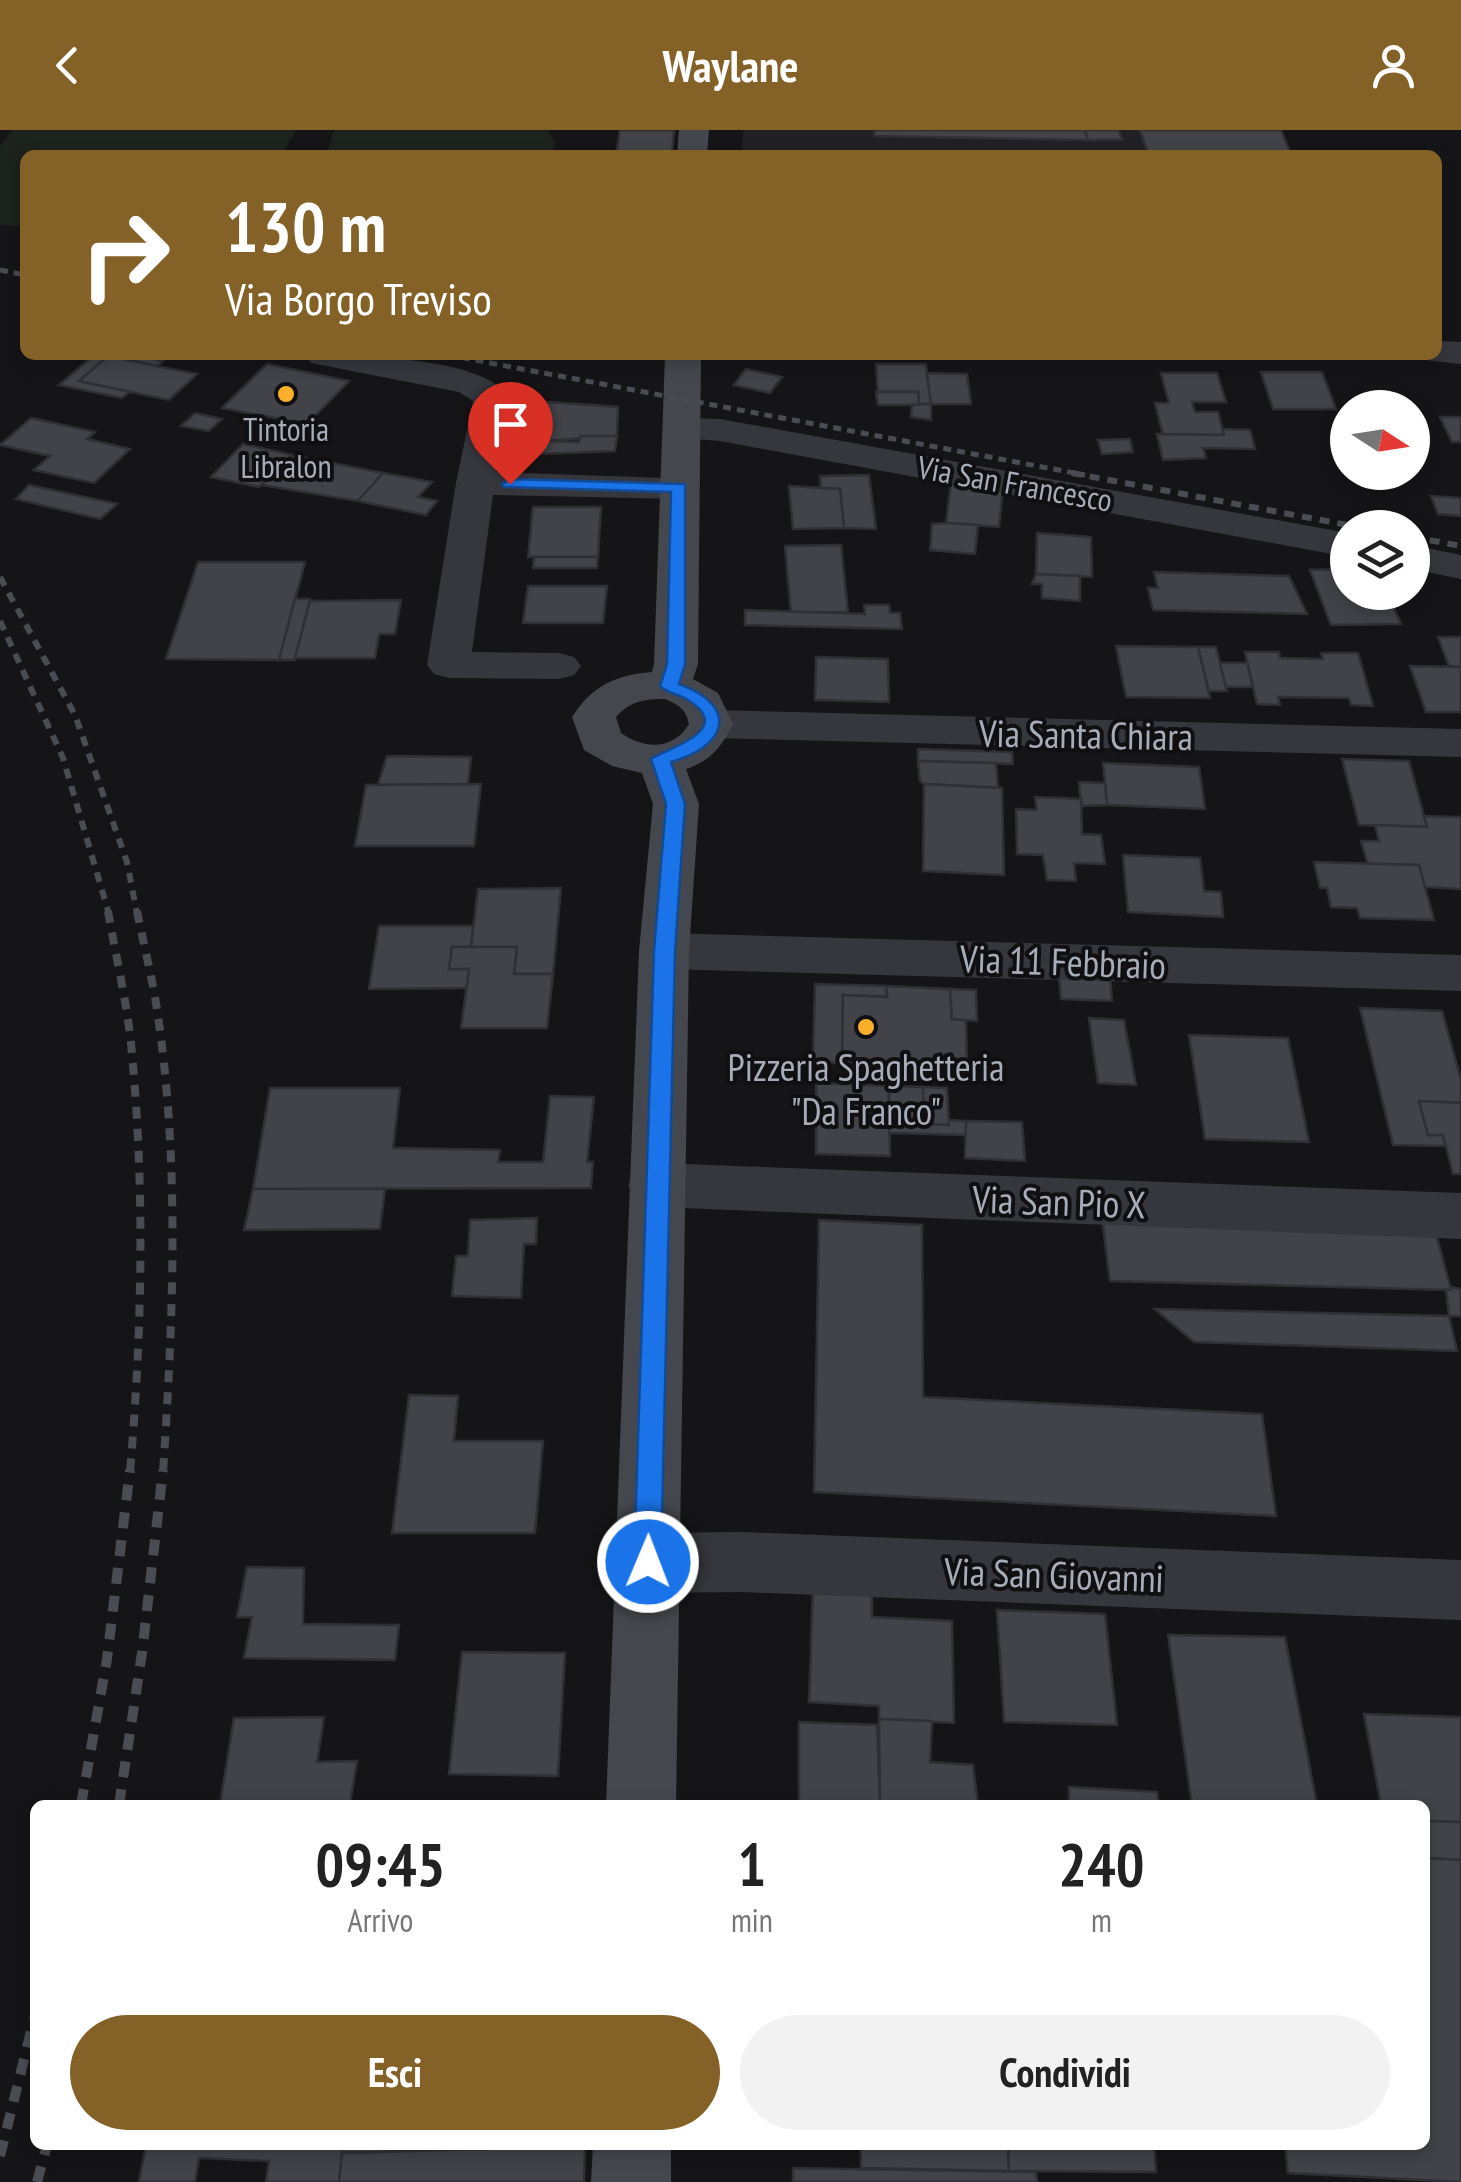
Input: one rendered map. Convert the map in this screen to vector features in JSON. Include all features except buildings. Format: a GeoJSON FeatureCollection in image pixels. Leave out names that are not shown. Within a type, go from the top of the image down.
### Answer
{"type":"FeatureCollection","features":[{"type":"Feature","properties":{"kind":"street"},"geometry":{"type":"LineString","coordinates":[[350,360],[470,383],[492,397],[448,665],[559,666]]}},
{"type":"Feature","properties":{"kind":"street"},"geometry":{"type":"LineString","coordinates":[[669,686],[676,664],[683,360]]}},
{"type":"Feature","properties":{"kind":"street","name":"Via San Francesco"},"geometry":{"type":"LineString","coordinates":[[681,429],[720,430],[1330,541]]}},
{"type":"Feature","properties":{"kind":"street"},"geometry":{"type":"LineString","coordinates":[[475,483],[679,487]]}},
{"type":"Feature","properties":{"kind":"street"},"geometry":{"type":"LineString","coordinates":[[1430,561],[1461,567]]}},
{"type":"Feature","properties":{"kind":"street"},"geometry":{"type":"LineString","coordinates":[[669,686],[706,704],[712,724],[701,743],[690,751],[660,759],[624,756],[610,749],[600,740],[594,717],[599,707],[622,691],[669,686]]}},
{"type":"Feature","properties":{"kind":"street","name":"Via Santa Chiara"},"geometry":{"type":"LineString","coordinates":[[712,724],[1461,743]]}},
{"type":"Feature","properties":{"kind":"street"},"geometry":{"type":"LineString","coordinates":[[641,1800],[664,951],[676,804],[660,759]]}},
{"type":"Feature","properties":{"kind":"street","name":"Via 11 Febbraio"},"geometry":{"type":"LineString","coordinates":[[664,951],[1461,974]]}},
{"type":"Feature","properties":{"kind":"street","name":"Via San Pio X"},"geometry":{"type":"LineString","coordinates":[[656,1185],[1461,1216]]}},
{"type":"Feature","properties":{"kind":"street","name":"Via San Giovanni"},"geometry":{"type":"LineString","coordinates":[[648,1562],[741,1562],[1461,1590]]}},
{"type":"Feature","properties":{"kind":"street"},"geometry":{"type":"LineString","coordinates":[[632,2150],[632,2182]]}},
{"type":"Feature","properties":{"kind":"shaded area"},"geometry":{"type":"Polygon","coordinates":[[[13,130],[296,130],[285,150],[20,150],[20,226],[0,225],[0,146],[13,130]]]}},
{"type":"Feature","properties":{"kind":"shaded area"},"geometry":{"type":"Polygon","coordinates":[[[334,130],[547,130],[555,142],[554,150],[328,150],[334,130]]]}},
{"type":"Feature","properties":{"kind":"shaded area"},"geometry":{"type":"Polygon","coordinates":[[[743,130],[1281,130],[1289,150],[742,150],[743,130]]]}},
{"type":"Feature","properties":{"kind":"railway"},"geometry":{"type":"LineString","coordinates":[[0,270],[20,274]]}},
{"type":"Feature","properties":{"kind":"railway"},"geometry":{"type":"LineString","coordinates":[[475,360],[1085,475]]}},
{"type":"Feature","properties":{"kind":"railway"},"geometry":{"type":"LineString","coordinates":[[1072,473],[1330,522]]}},
{"type":"Feature","properties":{"kind":"railway"},"geometry":{"type":"LineString","coordinates":[[1430,540],[1461,546]]}},
{"type":"Feature","properties":{"kind":"railway"},"geometry":{"type":"LineString","coordinates":[[0,577],[75,715],[127,862],[137,914]]}},
{"type":"Feature","properties":{"kind":"railway"},"geometry":{"type":"LineString","coordinates":[[0,621],[63,758],[109,914]]}},
{"type":"Feature","properties":{"kind":"railway"},"geometry":{"type":"LineString","coordinates":[[108,911],[130,1036],[139,1159],[139,1315],[130,1472]]}},
{"type":"Feature","properties":{"kind":"railway"},"geometry":{"type":"LineString","coordinates":[[137,911],[158,1016],[172,1187],[172,1301],[163,1472]]}},
{"type":"Feature","properties":{"kind":"railway"},"geometry":{"type":"LineString","coordinates":[[82,1800],[107,1659],[130,1470]]}},
{"type":"Feature","properties":{"kind":"railway"},"geometry":{"type":"LineString","coordinates":[[120,1800],[163,1470]]}},
{"type":"Feature","properties":{"kind":"railway"},"geometry":{"type":"LineString","coordinates":[[0,2156],[30,2035]]}},
{"type":"Feature","properties":{"kind":"railway"},"geometry":{"type":"LineString","coordinates":[[37,2182],[46,2150]]}},
{"type":"Feature","properties":{"kind":"place","name":"Tintoria Libralon"},"geometry":{"type":"Point","coordinates":[286,394]}},
{"type":"Feature","properties":{"kind":"place","name":"Pizzeria Spaghetteria \"Da Franco\""},"geometry":{"type":"Point","coordinates":[866,1027]}},
{"type":"Feature","properties":{"kind":"route"},"geometry":{"type":"LineString","coordinates":[[510,484],[679,487],[676,664],[669,686],[706,704],[712,724],[701,743],[690,751],[660,759],[676,804],[664,951],[648,1562]]}}]}
